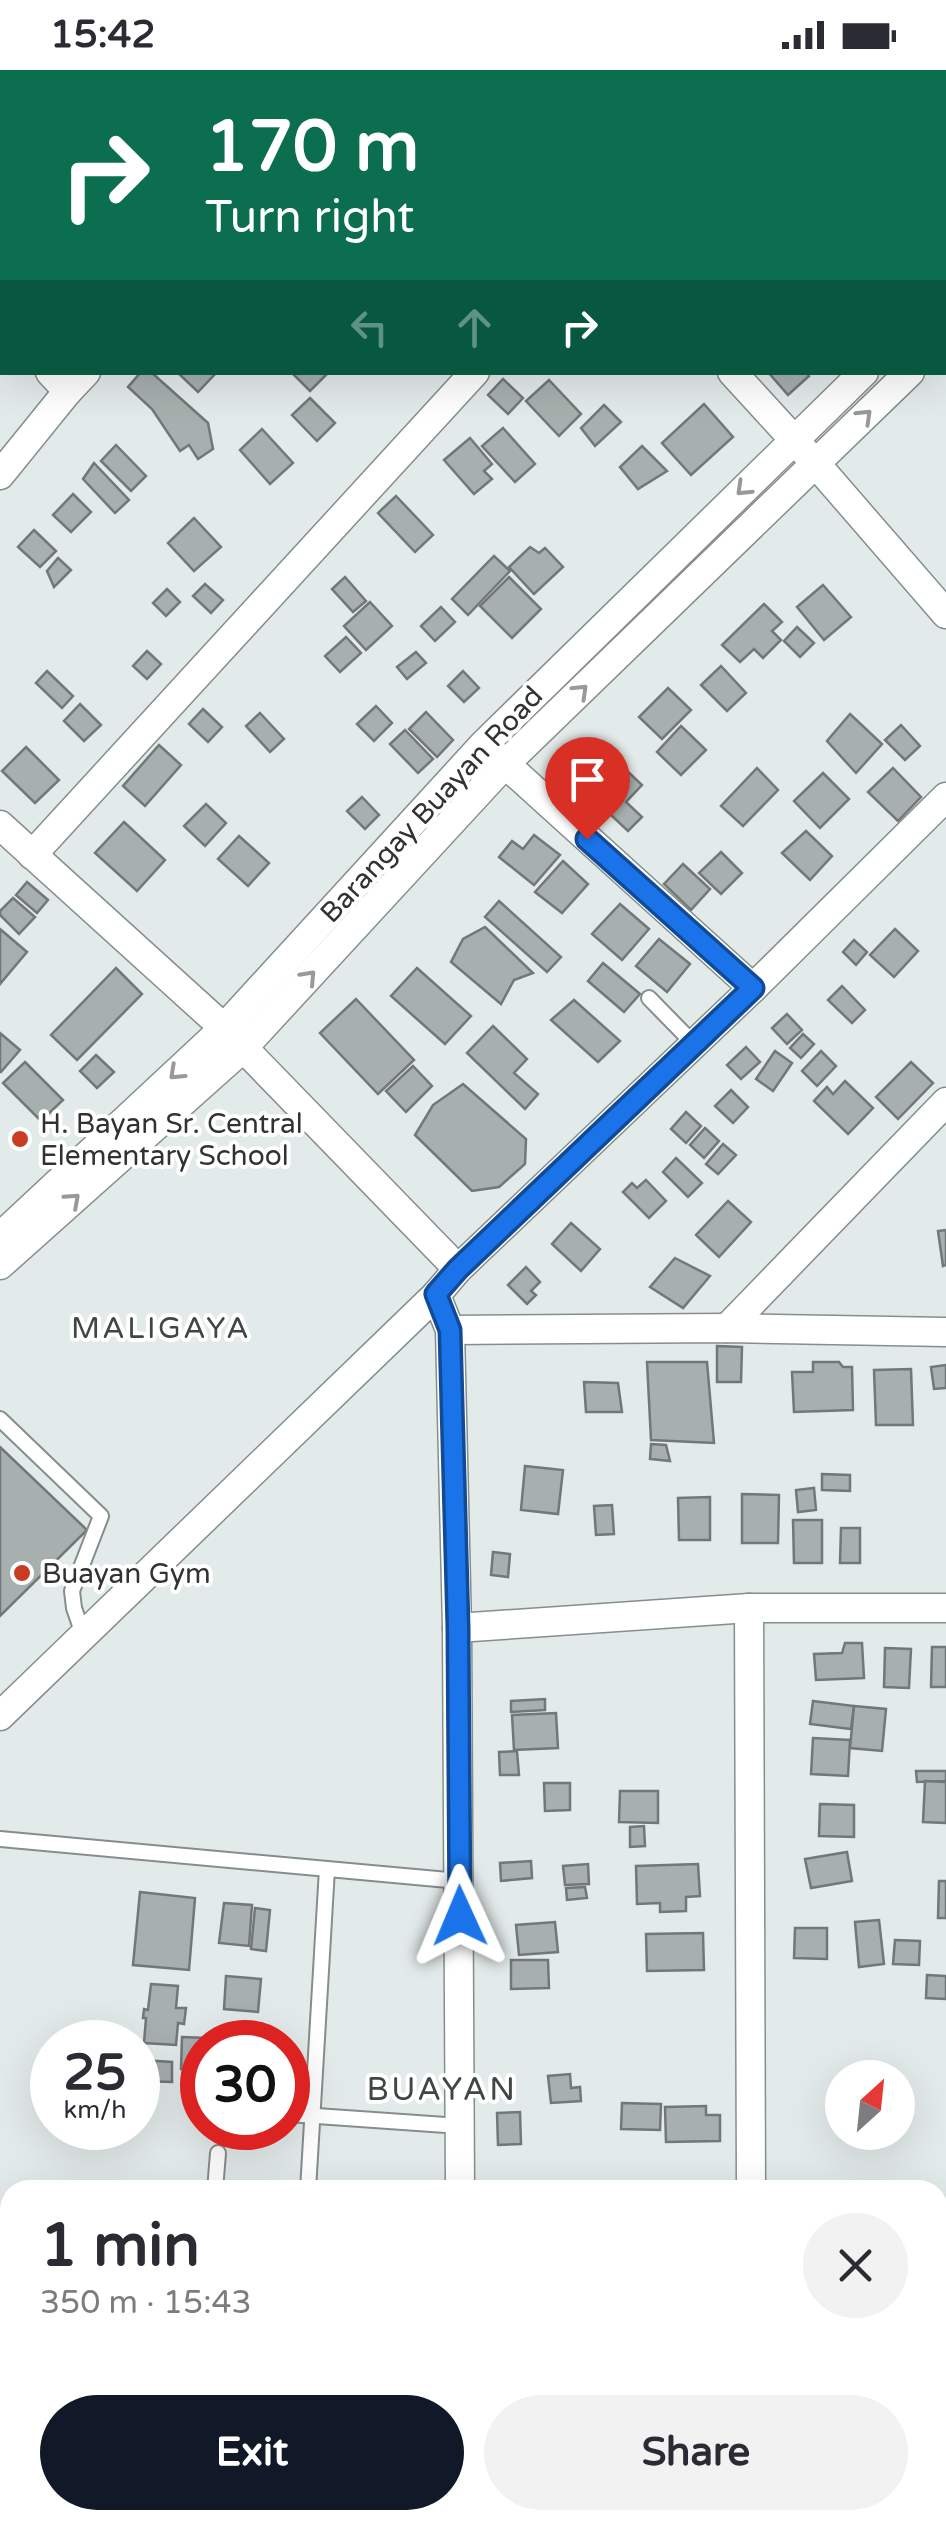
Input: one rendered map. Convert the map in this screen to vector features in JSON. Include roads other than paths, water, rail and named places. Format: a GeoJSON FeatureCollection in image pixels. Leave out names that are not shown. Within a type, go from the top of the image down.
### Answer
{"type":"FeatureCollection","features":[{"type":"Feature","properties":{"kind":"street"},"geometry":{"type":"LineString","coordinates":[[32,856],[471,375]]}},
{"type":"Feature","properties":{"kind":"street"},"geometry":{"type":"LineString","coordinates":[[735,375],[946,614]]}},
{"type":"Feature","properties":{"kind":"street","name":"Barangay Buayan Road"},"geometry":{"type":"LineString","coordinates":[[0,1237],[233,1038],[329,913],[484,744],[861,375]]}},
{"type":"Feature","properties":{"kind":"street"},"geometry":{"type":"LineString","coordinates":[[0,1265],[233,1038],[352,930],[504,765],[907,375]]}},
{"type":"Feature","properties":{"kind":"street"},"geometry":{"type":"LineString","coordinates":[[0,475],[68,379]]}},
{"type":"Feature","properties":{"kind":"street"},"geometry":{"type":"LineString","coordinates":[[484,744],[753,988]]}},
{"type":"Feature","properties":{"kind":"street"},"geometry":{"type":"LineString","coordinates":[[0,1716],[946,797]]}},
{"type":"Feature","properties":{"kind":"street"},"geometry":{"type":"LineString","coordinates":[[0,825],[233,1038],[458,1269]]}},
{"type":"Feature","properties":{"kind":"street"},"geometry":{"type":"LineString","coordinates":[[329,913],[352,930]]}},
{"type":"Feature","properties":{"kind":"street"},"geometry":{"type":"LineString","coordinates":[[727,1328],[946,1102]]}},
{"type":"Feature","properties":{"kind":"street"},"geometry":{"type":"LineString","coordinates":[[436,1294],[450,1330],[458,1628],[460,2180]]}},
{"type":"Feature","properties":{"kind":"street"},"geometry":{"type":"LineString","coordinates":[[450,1330],[727,1328],[946,1332]]}},
{"type":"Feature","properties":{"kind":"street"},"geometry":{"type":"LineString","coordinates":[[458,1628],[749,1608],[946,1608]]}},
{"type":"Feature","properties":{"kind":"street"},"geometry":{"type":"LineString","coordinates":[[749,1608],[750,2180]]}},
{"type":"Feature","properties":{"kind":"lane"},"geometry":{"type":"LineString","coordinates":[[649,998],[692,1043]]}},
{"type":"Feature","properties":{"kind":"lane"},"geometry":{"type":"LineString","coordinates":[[0,1419],[100,1512],[100,1523],[72,1591],[84,1636]]}},
{"type":"Feature","properties":{"kind":"lane"},"geometry":{"type":"LineString","coordinates":[[0,1839],[460,1881]]}},
{"type":"Feature","properties":{"kind":"lane"},"geometry":{"type":"LineString","coordinates":[[309,2180],[328,1869]]}},
{"type":"Feature","properties":{"kind":"lane"},"geometry":{"type":"LineString","coordinates":[[310,2116],[461,2126]]}},
{"type":"Feature","properties":{"kind":"lane"},"geometry":{"type":"LineString","coordinates":[[215,2180],[218,2153]]}},
{"type":"Feature","properties":{"kind":"place","name":"H. Bayan Sr. Central Elementary School"},"geometry":{"type":"Point","coordinates":[20,1139]}},
{"type":"Feature","properties":{"kind":"place","name":"Buayan Gym"},"geometry":{"type":"Point","coordinates":[22,1573]}},
{"type":"Feature","properties":{"kind":"district","name":"MALIGAYA"},"geometry":{"type":"Point","coordinates":[161,1328]}},
{"type":"Feature","properties":{"kind":"district","name":"BUAYAN"},"geometry":{"type":"Point","coordinates":[442,2089]}}]}
